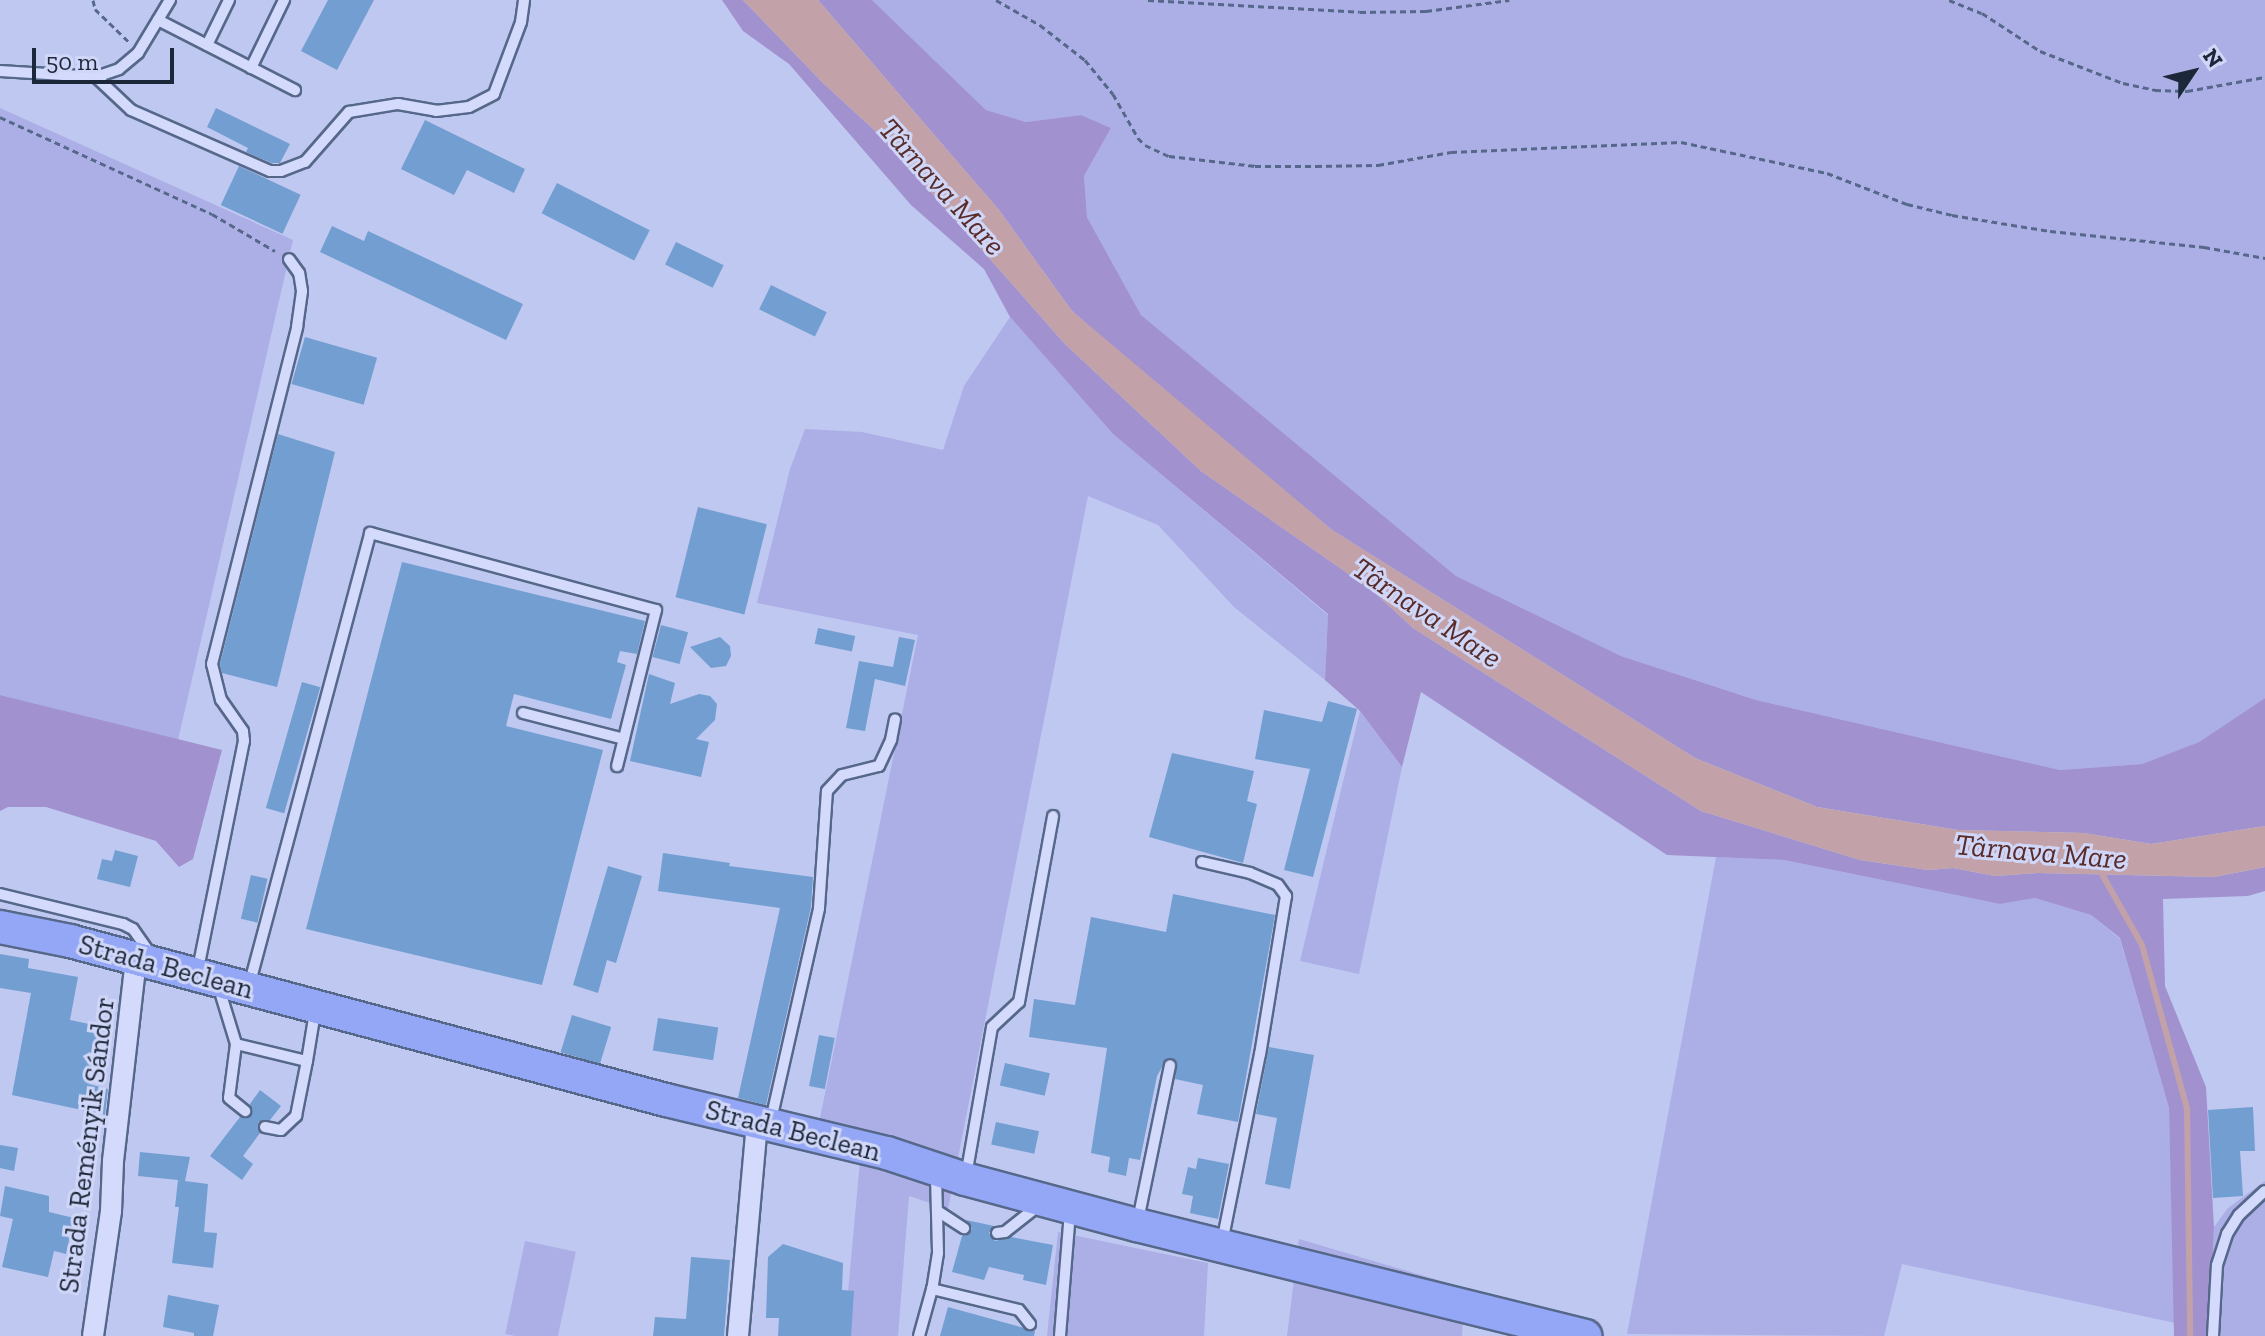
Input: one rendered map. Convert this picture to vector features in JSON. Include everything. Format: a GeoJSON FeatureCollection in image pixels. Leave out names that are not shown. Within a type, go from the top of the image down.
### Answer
{"type":"FeatureCollection","features":[{"type":"Feature","properties":{"kind":"main road","name":"Strada Beclean"},"geometry":{"type":"LineString","coordinates":[[0,927],[207,977],[763,1124],[887,1153],[950,1174],[1137,1225],[1222,1244],[1513,1327],[1585,1336]]}},
{"type":"Feature","properties":{"kind":"street","name":"Strada Reményik Sándor"},"geometry":{"type":"LineString","coordinates":[[93,1336],[111,1211],[113,1161],[147,962]]}},
{"type":"Feature","properties":{"kind":"street"},"geometry":{"type":"LineString","coordinates":[[738,1336],[763,1124]]}},
{"type":"Feature","properties":{"kind":"lane"},"geometry":{"type":"LineString","coordinates":[[0,71],[96,77],[119,69],[138,53],[170,0]]}},
{"type":"Feature","properties":{"kind":"lane"},"geometry":{"type":"LineString","coordinates":[[207,45],[229,0]]}},
{"type":"Feature","properties":{"kind":"lane"},"geometry":{"type":"LineString","coordinates":[[251,68],[284,0]]}},
{"type":"Feature","properties":{"kind":"lane"},"geometry":{"type":"LineString","coordinates":[[96,77],[131,110],[270,171],[281,171],[305,162],[349,112],[398,104],[436,111],[469,107],[494,94],[521,22],[524,0]]}},
{"type":"Feature","properties":{"kind":"lane"},"geometry":{"type":"LineString","coordinates":[[158,20],[295,90]]}},
{"type":"Feature","properties":{"kind":"lane"},"geometry":{"type":"LineString","coordinates":[[245,1111],[229,1098],[236,1044],[207,977],[244,741],[243,731],[221,700],[212,664],[297,327],[302,291],[299,273],[289,259]]}},
{"type":"Feature","properties":{"kind":"lane"},"geometry":{"type":"LineString","coordinates":[[248,988],[370,533],[656,610],[617,766]]}},
{"type":"Feature","properties":{"kind":"lane"},"geometry":{"type":"LineString","coordinates":[[523,713],[624,739]]}},
{"type":"Feature","properties":{"kind":"lane"},"geometry":{"type":"LineString","coordinates":[[763,1124],[819,908],[827,791],[842,775],[879,766],[891,740],[895,719]]}},
{"type":"Feature","properties":{"kind":"lane"},"geometry":{"type":"LineString","coordinates":[[919,1336],[938,1253],[939,1212],[992,1027],[1019,1002],[1053,816]]}},
{"type":"Feature","properties":{"kind":"lane"},"geometry":{"type":"LineString","coordinates":[[1202,862],[1250,873],[1278,885],[1286,896],[1260,1054],[1222,1244]]}},
{"type":"Feature","properties":{"kind":"lane"},"geometry":{"type":"LineString","coordinates":[[0,894],[123,924],[141,938],[147,962]]}},
{"type":"Feature","properties":{"kind":"lane"},"geometry":{"type":"LineString","coordinates":[[265,1127],[281,1130],[296,1116],[316,1006]]}},
{"type":"Feature","properties":{"kind":"lane"},"geometry":{"type":"LineString","coordinates":[[236,1044],[307,1061]]}},
{"type":"Feature","properties":{"kind":"lane"},"geometry":{"type":"LineString","coordinates":[[1137,1225],[1170,1065]]}},
{"type":"Feature","properties":{"kind":"lane"},"geometry":{"type":"LineString","coordinates":[[2213,1336],[2217,1265],[2227,1234],[2239,1215],[2265,1191]]}},
{"type":"Feature","properties":{"kind":"lane"},"geometry":{"type":"LineString","coordinates":[[997,1233],[1005,1232],[1059,1203],[1060,1336]]}},
{"type":"Feature","properties":{"kind":"lane"},"geometry":{"type":"LineString","coordinates":[[939,1212],[964,1228]]}},
{"type":"Feature","properties":{"kind":"lane"},"geometry":{"type":"LineString","coordinates":[[932,1289],[1019,1310],[1030,1324]]}},
{"type":"Feature","properties":{"kind":"path"},"geometry":{"type":"LineString","coordinates":[[93,0],[95,9],[138,53]]}},
{"type":"Feature","properties":{"kind":"path"},"geometry":{"type":"LineString","coordinates":[[996,0],[1040,25],[1085,60],[1100,74],[1138,138],[1145,145],[1169,156],[1255,166],[1378,165],[1451,152],[1681,142],[1827,173],[1907,204],[1952,215],[2050,231],[2204,247],[2265,258]]}},
{"type":"Feature","properties":{"kind":"path"},"geometry":{"type":"LineString","coordinates":[[1148,0],[1360,12],[1426,11],[1509,0]]}},
{"type":"Feature","properties":{"kind":"path"},"geometry":{"type":"LineString","coordinates":[[1949,0],[1982,13],[2040,51],[2123,83],[2155,90],[2187,91],[2265,77]]}},
{"type":"Feature","properties":{"kind":"path"},"geometry":{"type":"LineString","coordinates":[[0,117],[212,214],[289,259]]}},
{"type":"Feature","properties":{"kind":"shaded area"},"geometry":{"type":"Polygon","coordinates":[[[722,0],[743,0],[823,83],[884,139],[1065,344],[1201,471],[1373,591],[1413,628],[1701,811],[1860,860],[1928,870],[1953,868],[1995,876],[2038,873],[2214,877],[2265,867],[2265,891],[2248,896],[2163,899],[2165,986],[2206,1087],[2214,1227],[2209,1336],[2174,1336],[2169,1108],[2120,938],[2091,915],[2035,898],[2000,904],[1784,860],[1667,855],[1421,692],[1402,767],[1360,711],[1325,680],[1328,614],[1113,434],[1010,317],[984,269],[911,205],[789,64],[743,31],[722,0]]]}},
{"type":"Feature","properties":{"kind":"shaded area"},"geometry":{"type":"Polygon","coordinates":[[[818,0],[872,0],[986,110],[1026,122],[1081,115],[1111,128],[1084,176],[1087,217],[1141,315],[1456,576],[1621,656],[1756,700],[2060,770],[2142,764],[2199,742],[2265,698],[2265,826],[2151,844],[2084,833],[1958,830],[1817,807],[1695,758],[1332,530],[1142,372],[1072,311],[999,210],[818,0]]]}},
{"type":"Feature","properties":{"kind":"shaded area"},"geometry":{"type":"Polygon","coordinates":[[[872,0],[2265,0],[2265,698],[2199,742],[2142,764],[2060,770],[1756,700],[1621,656],[1456,576],[1141,315],[1087,217],[1084,176],[1111,128],[1081,115],[1026,122],[986,110],[872,0]]]}},
{"type":"Feature","properties":{"kind":"shaded area"},"geometry":{"type":"Polygon","coordinates":[[[0,108],[293,240],[178,740],[0,695],[0,108]]]}},
{"type":"Feature","properties":{"kind":"shaded area"},"geometry":{"type":"Polygon","coordinates":[[[1010,317],[1113,434],[1328,615],[1325,680],[1234,607],[1158,525],[1088,496],[948,1209],[909,1196],[898,1336],[844,1336],[862,1139],[818,1128],[918,635],[757,603],[790,469],[805,429],[862,432],[943,450],[964,386],[1010,317]]]}},
{"type":"Feature","properties":{"kind":"shaded area"},"geometry":{"type":"Polygon","coordinates":[[[0,695],[222,750],[193,859],[179,867],[156,841],[46,807],[8,807],[0,811],[0,695]]]}},
{"type":"Feature","properties":{"kind":"shaded area"},"geometry":{"type":"Polygon","coordinates":[[[1360,711],[1402,767],[1359,974],[1300,961],[1360,711]]]}},
{"type":"Feature","properties":{"kind":"shaded area"},"geometry":{"type":"Polygon","coordinates":[[[1716,857],[1784,860],[2000,904],[2035,898],[2091,915],[2120,939],[2169,1108],[2175,1323],[1902,1264],[1884,1336],[1627,1334],[1716,857]]]}},
{"type":"Feature","properties":{"kind":"shaded area"},"geometry":{"type":"Polygon","coordinates":[[[2265,1181],[2265,1336],[2209,1336],[2214,1227],[2228,1208],[2265,1181]]]}},
{"type":"Feature","properties":{"kind":"shaded area"},"geometry":{"type":"Polygon","coordinates":[[[1058,1232],[1208,1263],[1204,1336],[1047,1336],[1058,1232]]]}},
{"type":"Feature","properties":{"kind":"shaded area"},"geometry":{"type":"Polygon","coordinates":[[[1299,1239],[1465,1288],[1462,1336],[1287,1336],[1299,1239]]]}},
{"type":"Feature","properties":{"kind":"shaded area"},"geometry":{"type":"Polygon","coordinates":[[[525,1241],[576,1252],[558,1336],[505,1334],[525,1241]]]}},
{"type":"Feature","properties":{"kind":"water","name":"Târnava Mare"},"geometry":{"type":"Polygon","coordinates":[[[743,0],[818,0],[999,210],[1072,311],[1332,530],[1695,758],[1817,807],[1958,830],[2084,833],[2151,844],[2265,826],[2265,867],[2214,877],[2038,873],[1995,876],[1953,868],[1928,870],[1860,860],[1701,811],[1413,628],[1373,591],[1201,471],[1065,344],[884,139],[823,83],[743,0]]]}},
{"type":"Feature","properties":{"kind":"building"},"geometry":{"type":"Polygon","coordinates":[[[328,0],[374,0],[337,70],[301,51],[328,0]]]}},
{"type":"Feature","properties":{"kind":"building"},"geometry":{"type":"Polygon","coordinates":[[[216,108],[290,144],[280,163],[272,163],[246,152],[248,148],[207,127],[216,108]]]}},
{"type":"Feature","properties":{"kind":"building"},"geometry":{"type":"Polygon","coordinates":[[[425,120],[525,169],[514,193],[467,170],[454,195],[401,169],[425,120]]]}},
{"type":"Feature","properties":{"kind":"building"},"geometry":{"type":"Polygon","coordinates":[[[239,166],[301,195],[282,234],[221,205],[239,166]]]}},
{"type":"Feature","properties":{"kind":"building"},"geometry":{"type":"Polygon","coordinates":[[[557,183],[650,230],[634,261],[542,213],[557,183]]]}},
{"type":"Feature","properties":{"kind":"building"},"geometry":{"type":"Polygon","coordinates":[[[332,226],[364,241],[368,231],[523,304],[506,340],[320,252],[332,226]]]}},
{"type":"Feature","properties":{"kind":"building"},"geometry":{"type":"Polygon","coordinates":[[[676,242],[724,265],[713,288],[665,264],[676,242]]]}},
{"type":"Feature","properties":{"kind":"building"},"geometry":{"type":"Polygon","coordinates":[[[771,285],[827,312],[815,336],[759,309],[771,285]]]}},
{"type":"Feature","properties":{"kind":"building"},"geometry":{"type":"Polygon","coordinates":[[[305,337],[377,358],[364,405],[291,384],[305,337]]]}},
{"type":"Feature","properties":{"kind":"building"},"geometry":{"type":"Polygon","coordinates":[[[278,434],[335,452],[277,687],[222,673],[220,664],[278,434]]]}},
{"type":"Feature","properties":{"kind":"building"},"geometry":{"type":"Polygon","coordinates":[[[698,507],[767,524],[744,614],[676,597],[698,507]]]}},
{"type":"Feature","properties":{"kind":"building"},"geometry":{"type":"Polygon","coordinates":[[[402,562],[645,621],[637,654],[620,651],[617,662],[626,665],[611,719],[514,694],[506,726],[603,750],[542,985],[306,929],[402,562]]]}},
{"type":"Feature","properties":{"kind":"building"},"geometry":{"type":"Polygon","coordinates":[[[661,625],[688,632],[680,664],[652,657],[661,625]]]}},
{"type":"Feature","properties":{"kind":"building"},"geometry":{"type":"Polygon","coordinates":[[[818,628],[855,636],[852,652],[815,644],[818,628]]]}},
{"type":"Feature","properties":{"kind":"building"},"geometry":{"type":"Polygon","coordinates":[[[720,637],[730,646],[731,656],[726,666],[711,668],[690,647],[720,637]]]}},
{"type":"Feature","properties":{"kind":"building"},"geometry":{"type":"Polygon","coordinates":[[[899,637],[915,640],[905,686],[875,679],[865,731],[846,728],[859,661],[893,667],[899,637]]]}},
{"type":"Feature","properties":{"kind":"building"},"geometry":{"type":"Polygon","coordinates":[[[649,674],[675,683],[670,704],[699,694],[710,696],[717,704],[715,720],[696,739],[709,742],[701,777],[630,761],[649,674]]]}},
{"type":"Feature","properties":{"kind":"building"},"geometry":{"type":"Polygon","coordinates":[[[302,682],[320,687],[284,813],[266,808],[302,682]]]}},
{"type":"Feature","properties":{"kind":"building"},"geometry":{"type":"Polygon","coordinates":[[[1328,701],[1357,709],[1313,877],[1284,870],[1310,769],[1255,759],[1264,710],[1322,722],[1328,701]]]}},
{"type":"Feature","properties":{"kind":"building"},"geometry":{"type":"Polygon","coordinates":[[[1172,753],[1254,771],[1247,801],[1257,804],[1243,863],[1149,837],[1172,753]]]}},
{"type":"Feature","properties":{"kind":"building"},"geometry":{"type":"Polygon","coordinates":[[[115,850],[138,856],[130,887],[97,879],[102,859],[112,861],[115,850]]]}},
{"type":"Feature","properties":{"kind":"building"},"geometry":{"type":"Polygon","coordinates":[[[663,853],[730,863],[729,866],[813,877],[811,907],[766,1105],[738,1098],[780,908],[658,891],[663,853]]]}},
{"type":"Feature","properties":{"kind":"building"},"geometry":{"type":"Polygon","coordinates":[[[608,866],[642,876],[616,963],[607,960],[598,993],[573,985],[608,866]]]}},
{"type":"Feature","properties":{"kind":"building"},"geometry":{"type":"Polygon","coordinates":[[[251,875],[268,879],[257,923],[241,919],[251,875]]]}},
{"type":"Feature","properties":{"kind":"building"},"geometry":{"type":"Polygon","coordinates":[[[1173,894],[1275,915],[1238,1122],[1197,1114],[1203,1085],[1175,1079],[1177,1062],[1167,1058],[1157,1076],[1140,1160],[1129,1158],[1126,1176],[1108,1172],[1110,1157],[1091,1153],[1107,1048],[1029,1037],[1034,999],[1075,1005],[1091,917],[1166,932],[1173,894]]]}},
{"type":"Feature","properties":{"kind":"building"},"geometry":{"type":"Polygon","coordinates":[[[0,954],[29,959],[28,968],[78,977],[70,1020],[99,1026],[89,1084],[108,1089],[105,1115],[12,1095],[31,993],[0,988],[0,954]]]}},
{"type":"Feature","properties":{"kind":"building"},"geometry":{"type":"Polygon","coordinates":[[[572,1015],[611,1027],[600,1064],[561,1052],[572,1015]]]}},
{"type":"Feature","properties":{"kind":"building"},"geometry":{"type":"Polygon","coordinates":[[[658,1018],[718,1028],[713,1060],[653,1051],[658,1018]]]}},
{"type":"Feature","properties":{"kind":"building"},"geometry":{"type":"Polygon","coordinates":[[[819,1035],[835,1038],[825,1089],[809,1086],[819,1035]]]}},
{"type":"Feature","properties":{"kind":"building"},"geometry":{"type":"Polygon","coordinates":[[[1269,1047],[1314,1055],[1290,1189],[1265,1184],[1277,1118],[1256,1114],[1269,1047]]]}},
{"type":"Feature","properties":{"kind":"building"},"geometry":{"type":"Polygon","coordinates":[[[1005,1063],[1050,1073],[1045,1096],[1000,1085],[1005,1063]]]}},
{"type":"Feature","properties":{"kind":"building"},"geometry":{"type":"Polygon","coordinates":[[[260,1090],[281,1106],[270,1120],[258,1122],[260,1133],[243,1156],[253,1164],[242,1180],[210,1156],[240,1117],[252,1115],[250,1104],[260,1090]]]}},
{"type":"Feature","properties":{"kind":"building"},"geometry":{"type":"Polygon","coordinates":[[[2253,1107],[2255,1151],[2240,1151],[2243,1196],[2213,1198],[2208,1110],[2253,1107]]]}},
{"type":"Feature","properties":{"kind":"building"},"geometry":{"type":"Polygon","coordinates":[[[996,1122],[1039,1131],[1034,1154],[991,1144],[996,1122]]]}},
{"type":"Feature","properties":{"kind":"building"},"geometry":{"type":"Polygon","coordinates":[[[0,1145],[18,1148],[14,1171],[0,1168],[0,1145]]]}},
{"type":"Feature","properties":{"kind":"building"},"geometry":{"type":"Polygon","coordinates":[[[140,1152],[190,1157],[185,1181],[208,1184],[204,1232],[217,1233],[213,1268],[172,1263],[179,1207],[175,1207],[178,1180],[138,1176],[140,1152]]]}},
{"type":"Feature","properties":{"kind":"building"},"geometry":{"type":"Polygon","coordinates":[[[1198,1158],[1229,1164],[1218,1219],[1190,1213],[1193,1196],[1182,1194],[1188,1167],[1196,1169],[1198,1158]]]}},
{"type":"Feature","properties":{"kind":"building"},"geometry":{"type":"Polygon","coordinates":[[[5,1186],[49,1196],[49,1212],[74,1218],[66,1254],[54,1251],[48,1277],[2,1267],[13,1219],[0,1216],[5,1186]]]}},
{"type":"Feature","properties":{"kind":"building"},"geometry":{"type":"Polygon","coordinates":[[[966,1220],[994,1226],[989,1233],[995,1241],[1011,1237],[1053,1245],[1046,1285],[1023,1280],[1024,1275],[989,1267],[984,1280],[952,1272],[962,1236],[972,1229],[966,1220]]]}},
{"type":"Feature","properties":{"kind":"building"},"geometry":{"type":"Polygon","coordinates":[[[783,1244],[843,1263],[842,1290],[854,1291],[851,1336],[778,1336],[779,1318],[766,1318],[768,1257],[783,1244]]]}},
{"type":"Feature","properties":{"kind":"building"},"geometry":{"type":"Polygon","coordinates":[[[691,1257],[730,1260],[724,1336],[653,1336],[655,1317],[686,1319],[691,1257]]]}},
{"type":"Feature","properties":{"kind":"building"},"geometry":{"type":"Polygon","coordinates":[[[168,1295],[219,1305],[213,1336],[194,1336],[194,1333],[163,1327],[168,1295]]]}},
{"type":"Feature","properties":{"kind":"building"},"geometry":{"type":"Polygon","coordinates":[[[948,1307],[1035,1331],[1034,1336],[940,1336],[948,1307]]]}},
{"type":"Feature","properties":{"kind":"waterway","name":"Târnava Mare"},"geometry":{"type":"LineString","coordinates":[[2099,869],[2142,945],[2187,1108],[2190,1336]]}}]}
